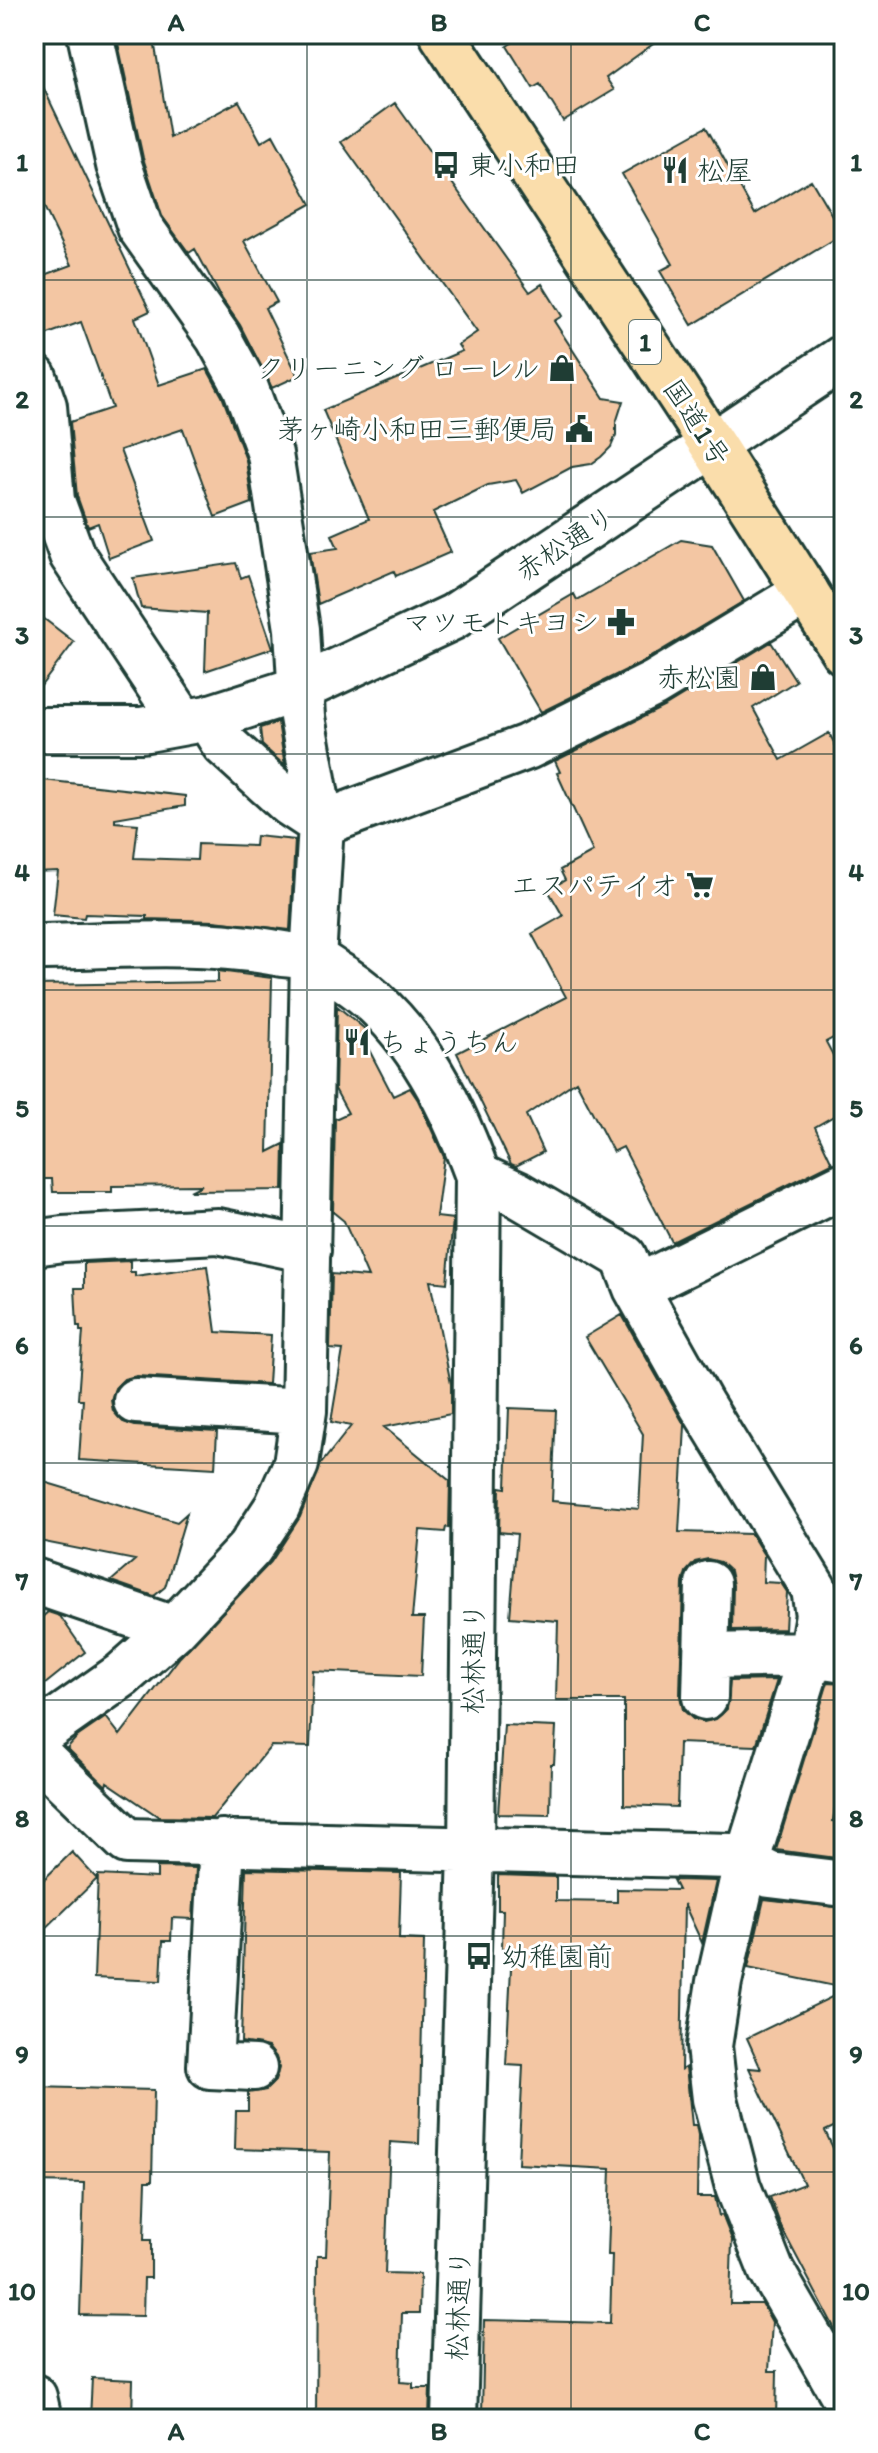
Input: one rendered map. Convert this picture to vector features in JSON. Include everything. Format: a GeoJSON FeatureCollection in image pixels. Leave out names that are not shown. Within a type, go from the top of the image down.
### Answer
{"type":"FeatureCollection","features":[{"type":"Feature","properties":{"kind":"highway","name":"国道1号"},"geometry":{"type":"LineString","coordinates":[[453,37],[844,652]]}},
{"type":"Feature","properties":{"kind":"street"},"geometry":{"type":"LineString","coordinates":[[34,1737],[122,1675],[174,1629],[250,1548],[277,1507],[296,1464],[304,1411],[313,959],[321,824],[299,689],[297,629],[270,454],[245,386],[218,337],[140,227],[119,165],[90,34]]}},
{"type":"Feature","properties":{"kind":"street","name":"赤松通り"},"geometry":{"type":"LineString","coordinates":[[34,730],[142,730],[196,720],[299,689],[453,617],[844,357]]}},
{"type":"Feature","properties":{"kind":"street"},"geometry":{"type":"LineString","coordinates":[[34,377],[44,406],[52,501],[72,555],[196,720],[289,803],[321,824],[527,747],[654,684],[806,592]]}},
{"type":"Feature","properties":{"kind":"street"},"geometry":{"type":"LineString","coordinates":[[34,947],[185,945],[249,949],[313,959]]}},
{"type":"Feature","properties":{"kind":"street","name":"松林通り"},"geometry":{"type":"LineString","coordinates":[[313,959],[360,987],[404,1032],[435,1079],[462,1132],[478,1176],[471,1851],[454,2419]]}},
{"type":"Feature","properties":{"kind":"street"},"geometry":{"type":"LineString","coordinates":[[478,1176],[517,1194],[624,1257],[636,1288],[701,1404],[814,1589],[827,1657],[746,1863],[719,1982],[709,2046],[715,2099],[738,2187],[771,2270],[828,2336],[844,2396]]}},
{"type":"Feature","properties":{"kind":"street"},"geometry":{"type":"LineString","coordinates":[[636,1288],[844,1185]]}},
{"type":"Feature","properties":{"kind":"street"},"geometry":{"type":"LineString","coordinates":[[34,1243],[218,1231],[308,1250]]}},
{"type":"Feature","properties":{"kind":"street"},"geometry":{"type":"LineString","coordinates":[[136,1401],[304,1411]]}},
{"type":"Feature","properties":{"kind":"street"},"geometry":{"type":"LineString","coordinates":[[34,1581],[174,1629]]}},
{"type":"Feature","properties":{"kind":"street"},"geometry":{"type":"LineString","coordinates":[[708,1584],[705,1676],[827,1657]]}},
{"type":"Feature","properties":{"kind":"street"},"geometry":{"type":"LineString","coordinates":[[34,1751],[127,1841],[732,1856],[770,1875],[844,1884]]}},
{"type":"Feature","properties":{"kind":"street"},"geometry":{"type":"LineString","coordinates":[[222,1842],[210,2066],[254,2068]]}},
{"type":"Feature","properties":{"kind":"street"},"geometry":{"type":"LineString","coordinates":[[34,2397],[39,2419]]}},
{"type":"Feature","properties":{"kind":"building"},"geometry":{"type":"Polygon","coordinates":[[[116,34],[153,34],[170,138],[239,101],[261,142],[273,135],[311,204],[244,241],[277,302],[265,308],[298,376],[272,388],[240,325],[195,249],[189,253],[162,216],[143,158],[116,34]]]}},
{"type":"Feature","properties":{"kind":"building"},"geometry":{"type":"Polygon","coordinates":[[[526,34],[667,34],[606,78],[614,90],[563,121],[540,84],[533,88],[507,46],[526,34]]]}},
{"type":"Feature","properties":{"kind":"building"},"geometry":{"type":"Polygon","coordinates":[[[34,68],[150,311],[135,318],[159,385],[207,369],[222,396],[246,460],[252,503],[215,517],[183,429],[120,450],[154,541],[109,558],[98,523],[88,527],[77,496],[70,422],[112,408],[81,322],[34,339],[34,279],[72,265],[34,186],[34,68]]]}},
{"type":"Feature","properties":{"kind":"building"},"geometry":{"type":"Polygon","coordinates":[[[395,103],[530,292],[542,284],[562,316],[554,321],[604,398],[623,401],[611,447],[591,464],[572,467],[523,493],[516,480],[488,485],[433,512],[451,552],[396,576],[394,571],[318,604],[310,552],[338,548],[332,535],[369,519],[323,410],[462,351],[458,345],[477,332],[341,142],[395,103]]]}},
{"type":"Feature","properties":{"kind":"building"},"geometry":{"type":"Polygon","coordinates":[[[706,127],[755,214],[811,180],[843,234],[692,325],[660,271],[673,264],[622,174],[706,127]]]}},
{"type":"Feature","properties":{"kind":"building","name":"マツモトキヨシ"},"geometry":{"type":"Polygon","coordinates":[[[681,540],[712,545],[744,601],[642,662],[541,712],[498,638],[574,594],[577,600],[681,540]]]}},
{"type":"Feature","properties":{"kind":"building"},"geometry":{"type":"Polygon","coordinates":[[[236,563],[241,578],[248,575],[273,648],[205,671],[207,613],[141,608],[133,578],[236,563]]]}},
{"type":"Feature","properties":{"kind":"building"},"geometry":{"type":"Polygon","coordinates":[[[34,611],[74,642],[34,695],[34,611]]]}},
{"type":"Feature","properties":{"kind":"building"},"geometry":{"type":"Polygon","coordinates":[[[771,642],[796,681],[753,708],[781,760],[829,733],[844,762],[844,1032],[826,1042],[844,1076],[844,1110],[815,1127],[832,1163],[672,1242],[623,1147],[613,1152],[576,1081],[526,1115],[543,1152],[516,1166],[511,1164],[457,1053],[566,997],[532,934],[563,916],[548,890],[565,880],[560,870],[593,852],[557,773],[560,772],[555,761],[667,705],[771,642]]]}},
{"type":"Feature","properties":{"kind":"building"},"geometry":{"type":"Polygon","coordinates":[[[278,722],[285,766],[262,745],[260,728],[278,722]]]}},
{"type":"Feature","properties":{"kind":"building"},"geometry":{"type":"Polygon","coordinates":[[[34,779],[185,796],[185,806],[115,818],[115,822],[138,824],[134,858],[197,860],[198,844],[255,846],[256,836],[295,840],[290,930],[214,921],[147,919],[147,916],[85,914],[84,918],[53,915],[58,871],[34,872],[34,779]]]}},
{"type":"Feature","properties":{"kind":"building"},"geometry":{"type":"Polygon","coordinates":[[[218,971],[272,978],[268,1152],[284,1144],[283,1190],[190,1191],[202,1185],[112,1186],[112,1192],[53,1192],[52,1179],[37,1179],[34,985],[218,982],[218,971]]]}},
{"type":"Feature","properties":{"kind":"building"},"geometry":{"type":"Polygon","coordinates":[[[337,1006],[366,1030],[367,1046],[393,1096],[410,1088],[418,1100],[444,1157],[436,1217],[453,1219],[447,1283],[430,1281],[451,1384],[451,1414],[384,1427],[450,1481],[449,1528],[446,1527],[445,1532],[420,1530],[412,1618],[424,1618],[421,1676],[313,1671],[310,1747],[271,1746],[212,1818],[159,1817],[107,1782],[106,1786],[67,1748],[106,1717],[120,1735],[180,1657],[271,1562],[300,1517],[321,1464],[351,1426],[331,1422],[343,1350],[330,1349],[332,1274],[368,1277],[344,1221],[333,1212],[335,1119],[348,1113],[335,1089],[337,1006]]]}},
{"type":"Feature","properties":{"kind":"building"},"geometry":{"type":"Polygon","coordinates":[[[130,1261],[130,1272],[135,1272],[135,1276],[207,1266],[216,1332],[271,1335],[268,1384],[137,1376],[124,1379],[115,1388],[111,1400],[113,1411],[123,1422],[135,1426],[217,1431],[215,1468],[79,1460],[83,1399],[78,1399],[83,1331],[77,1326],[75,1288],[84,1288],[84,1263],[130,1261]]]}},
{"type":"Feature","properties":{"kind":"building"},"geometry":{"type":"Polygon","coordinates":[[[622,1315],[685,1426],[679,1532],[751,1534],[764,1555],[763,1582],[781,1583],[787,1592],[785,1629],[732,1630],[733,1585],[730,1571],[720,1562],[708,1559],[695,1562],[686,1572],[683,1583],[680,1696],[683,1710],[693,1719],[704,1722],[716,1719],[727,1709],[730,1681],[777,1680],[756,1746],[679,1743],[677,1807],[624,1805],[624,1700],[556,1700],[558,1621],[510,1617],[517,1534],[499,1532],[500,1487],[506,1488],[509,1408],[556,1410],[552,1501],[639,1509],[643,1434],[585,1337],[622,1315]]]}},
{"type":"Feature","properties":{"kind":"building"},"geometry":{"type":"Polygon","coordinates":[[[34,1479],[177,1522],[187,1513],[165,1587],[154,1596],[111,1581],[135,1560],[34,1540],[34,1479]]]}},
{"type":"Feature","properties":{"kind":"building"},"geometry":{"type":"Polygon","coordinates":[[[48,1612],[60,1616],[85,1652],[34,1693],[34,1624],[48,1612]]]}},
{"type":"Feature","properties":{"kind":"building"},"geometry":{"type":"Polygon","coordinates":[[[828,1682],[844,1683],[844,1744],[833,1821],[844,1822],[844,1859],[776,1850],[828,1682]]]}},
{"type":"Feature","properties":{"kind":"building"},"geometry":{"type":"Polygon","coordinates":[[[504,1725],[556,1727],[554,1764],[551,1764],[550,1815],[498,1814],[504,1725]]]}},
{"type":"Feature","properties":{"kind":"building"},"geometry":{"type":"Polygon","coordinates":[[[72,1852],[97,1879],[34,1940],[34,1889],[72,1852]]]}},
{"type":"Feature","properties":{"kind":"building"},"geometry":{"type":"Polygon","coordinates":[[[157,1867],[196,1868],[193,1919],[172,1918],[171,1941],[163,1941],[161,1981],[94,1978],[98,1875],[157,1878],[157,1867]]]}},
{"type":"Feature","properties":{"kind":"building"},"geometry":{"type":"Polygon","coordinates":[[[246,1869],[401,1873],[399,1939],[424,1940],[419,2144],[390,2142],[385,2273],[420,2274],[419,2313],[402,2313],[400,2382],[413,2383],[413,2388],[430,2388],[429,2419],[316,2419],[317,2256],[326,2256],[330,2152],[235,2149],[236,2111],[248,2111],[248,2093],[266,2090],[275,2081],[279,2068],[276,2057],[268,2047],[241,2042],[246,1869]]]}},
{"type":"Feature","properties":{"kind":"building"},"geometry":{"type":"Polygon","coordinates":[[[498,1875],[556,1877],[556,1901],[617,1902],[617,1889],[678,1890],[673,1880],[716,1881],[702,1943],[684,1904],[681,2070],[686,2067],[692,2125],[696,2125],[698,2135],[697,2197],[715,2197],[719,2216],[722,2215],[732,2240],[730,2304],[762,2304],[772,2322],[769,2371],[777,2371],[776,2419],[552,2419],[482,2414],[484,2320],[610,2323],[612,2255],[608,2255],[611,2169],[518,2164],[523,2066],[506,2065],[512,1949],[502,1948],[503,1910],[498,1910],[498,1875]]]}},
{"type":"Feature","properties":{"kind":"building"},"geometry":{"type":"Polygon","coordinates":[[[764,1899],[844,1908],[844,1988],[748,1968],[764,1899]]]}},
{"type":"Feature","properties":{"kind":"building"},"geometry":{"type":"Polygon","coordinates":[[[844,1991],[844,2122],[825,2131],[844,2171],[844,2346],[782,2229],[770,2197],[804,2184],[749,2068],[761,2069],[747,2038],[844,1991]]]}},
{"type":"Feature","properties":{"kind":"building"},"geometry":{"type":"Polygon","coordinates":[[[34,2087],[154,2090],[152,2181],[146,2181],[144,2240],[151,2240],[151,2278],[144,2278],[143,2316],[80,2315],[84,2183],[34,2182],[34,2087]]]}},
{"type":"Feature","properties":{"kind":"building"},"geometry":{"type":"Polygon","coordinates":[[[92,2378],[133,2380],[132,2419],[90,2419],[92,2378]]]}},
{"type":"Feature","properties":{"kind":"place","name":"東小和田"},"geometry":{"type":"Point","coordinates":[446,165]}},
{"type":"Feature","properties":{"kind":"place","name":"松屋"},"geometry":{"type":"Point","coordinates":[675,170]}},
{"type":"Feature","properties":{"kind":"place","name":"クリーニング ローレル"},"geometry":{"type":"Point","coordinates":[562,368]}},
{"type":"Feature","properties":{"kind":"place","name":"茅ヶ崎小和田三郵便局"},"geometry":{"type":"Point","coordinates":[579,429]}},
{"type":"Feature","properties":{"kind":"place","name":"マツモトキヨシ"},"geometry":{"type":"Point","coordinates":[621,622]}},
{"type":"Feature","properties":{"kind":"place","name":"赤松園"},"geometry":{"type":"Point","coordinates":[763,677]}},
{"type":"Feature","properties":{"kind":"place","name":"エスパテイオ"},"geometry":{"type":"Point","coordinates":[700,885]}},
{"type":"Feature","properties":{"kind":"place","name":"ちょうちん"},"geometry":{"type":"Point","coordinates":[357,1042]}},
{"type":"Feature","properties":{"kind":"place","name":"幼稚園前"},"geometry":{"type":"Point","coordinates":[479,1956]}}]}
